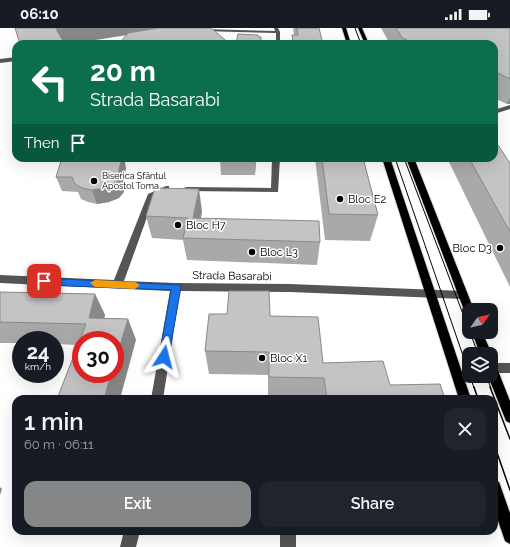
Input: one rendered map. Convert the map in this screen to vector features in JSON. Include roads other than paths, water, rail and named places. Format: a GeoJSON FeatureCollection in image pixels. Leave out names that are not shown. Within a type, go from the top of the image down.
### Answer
{"type":"FeatureCollection","features":[{"type":"Feature","properties":{"kind":"main road"},"geometry":{"type":"LineString","coordinates":[[344,28],[348,40]]}},
{"type":"Feature","properties":{"kind":"main road"},"geometry":{"type":"LineString","coordinates":[[360,28],[365,40]]}},
{"type":"Feature","properties":{"kind":"main road"},"geometry":{"type":"LineString","coordinates":[[387,162],[464,395]]}},
{"type":"Feature","properties":{"kind":"main road"},"geometry":{"type":"LineString","coordinates":[[412,162],[466,303]]}},
{"type":"Feature","properties":{"kind":"main road"},"geometry":{"type":"LineString","coordinates":[[497,383],[510,417]]}},
{"type":"Feature","properties":{"kind":"main road"},"geometry":{"type":"LineString","coordinates":[[498,499],[510,536]]}},
{"type":"Feature","properties":{"kind":"street"},"geometry":{"type":"LineString","coordinates":[[197,30],[277,30],[278,40]]}},
{"type":"Feature","properties":{"kind":"street"},"geometry":{"type":"LineString","coordinates":[[127,40],[139,38]]}},
{"type":"Feature","properties":{"kind":"street"},"geometry":{"type":"LineString","coordinates":[[0,61],[12,60]]}},
{"type":"Feature","properties":{"kind":"street"},"geometry":{"type":"LineString","coordinates":[[498,111],[510,107]]}},
{"type":"Feature","properties":{"kind":"street"},"geometry":{"type":"LineString","coordinates":[[118,284],[152,194],[162,188],[276,190],[276,162]]}},
{"type":"Feature","properties":{"kind":"street","name":"Strada Basarabi"},"geometry":{"type":"LineString","coordinates":[[0,279],[176,287],[290,288],[463,295]]}},
{"type":"Feature","properties":{"kind":"street"},"geometry":{"type":"LineString","coordinates":[[158,395],[176,287]]}},
{"type":"Feature","properties":{"kind":"street"},"geometry":{"type":"LineString","coordinates":[[498,367],[510,368]]}},
{"type":"Feature","properties":{"kind":"street"},"geometry":{"type":"LineString","coordinates":[[128,547],[131,535]]}},
{"type":"Feature","properties":{"kind":"street"},"geometry":{"type":"LineString","coordinates":[[288,535],[288,547]]}},
{"type":"Feature","properties":{"kind":"tram line"},"geometry":{"type":"LineString","coordinates":[[355,28],[360,40]]}},
{"type":"Feature","properties":{"kind":"tram line"},"geometry":{"type":"LineString","coordinates":[[396,162],[462,353]]}},
{"type":"Feature","properties":{"kind":"tram line"},"geometry":{"type":"LineString","coordinates":[[406,162],[462,311]]}},
{"type":"Feature","properties":{"kind":"tram line"},"geometry":{"type":"LineString","coordinates":[[473,339],[475,347]]}},
{"type":"Feature","properties":{"kind":"tram line"},"geometry":{"type":"LineString","coordinates":[[472,383],[474,388]]}},
{"type":"Feature","properties":{"kind":"tram line"},"geometry":{"type":"LineString","coordinates":[[489,383],[491,388]]}},
{"type":"Feature","properties":{"kind":"tram line"},"geometry":{"type":"LineString","coordinates":[[474,387],[477,395]]}},
{"type":"Feature","properties":{"kind":"tram line"},"geometry":{"type":"LineString","coordinates":[[490,387],[493,395]]}},
{"type":"Feature","properties":{"kind":"tram line"},"geometry":{"type":"LineString","coordinates":[[498,408],[510,439]]}},
{"type":"Feature","properties":{"kind":"tram line"},"geometry":{"type":"LineString","coordinates":[[498,456],[510,490]]}},
{"type":"Feature","properties":{"kind":"place","name":"Biserica Sfântul Apostol Toma"},"geometry":{"type":"Point","coordinates":[94,181]}},
{"type":"Feature","properties":{"kind":"place","name":"Bloc E2"},"geometry":{"type":"Point","coordinates":[340,199]}},
{"type":"Feature","properties":{"kind":"place","name":"Bloc H7"},"geometry":{"type":"Point","coordinates":[178,225]}},
{"type":"Feature","properties":{"kind":"place","name":"Bloc D3"},"geometry":{"type":"Point","coordinates":[500,248]}},
{"type":"Feature","properties":{"kind":"place","name":"Bloc L3"},"geometry":{"type":"Point","coordinates":[252,252]}},
{"type":"Feature","properties":{"kind":"place","name":"Bloc X1"},"geometry":{"type":"Point","coordinates":[262,358]}}]}
